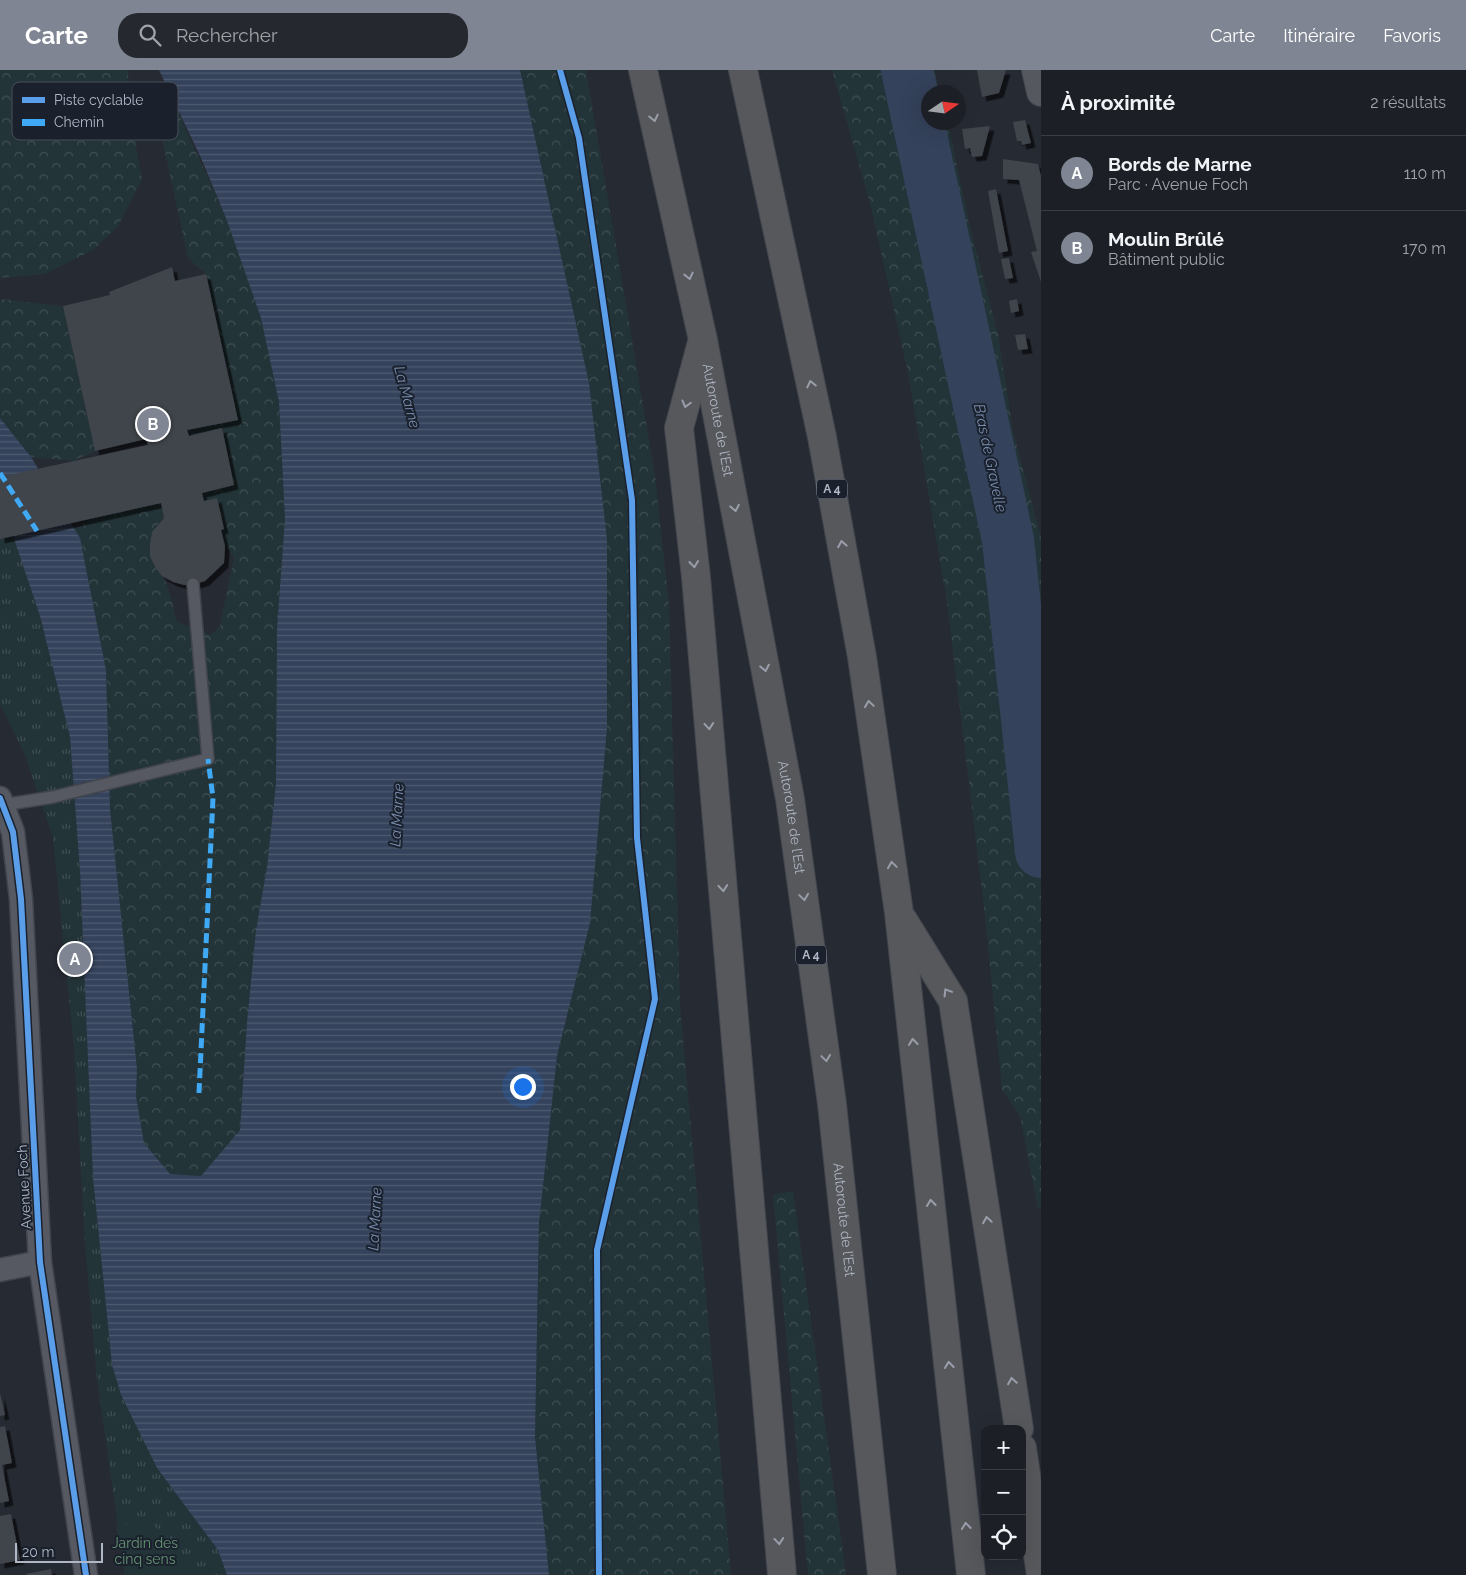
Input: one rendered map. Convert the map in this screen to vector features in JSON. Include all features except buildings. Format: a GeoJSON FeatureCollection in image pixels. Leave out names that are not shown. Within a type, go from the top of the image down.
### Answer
{"type":"FeatureCollection","features":[{"type":"Feature","properties":{"kind":"highway","name":"Autoroute de l’Est"},"geometry":{"type":"LineString","coordinates":[[643,70],[703,340],[790,799],[832,1104],[882,1575]]}},
{"type":"Feature","properties":{"kind":"highway","name":"A 4"},"geometry":{"type":"LineString","coordinates":[[743,70],[822,437],[862,657],[899,913],[971,1575]]}},
{"type":"Feature","properties":{"kind":"highway"},"geometry":{"type":"LineString","coordinates":[[703,340],[679,428],[696,578],[782,1575]]}},
{"type":"Feature","properties":{"kind":"highway"},"geometry":{"type":"LineString","coordinates":[[899,913],[953,1001],[1018,1425]]}},
{"type":"Feature","properties":{"kind":"highway"},"geometry":{"type":"LineString","coordinates":[[1025,1470],[1041,1575]]}},
{"type":"Feature","properties":{"kind":"street"},"geometry":{"type":"LineString","coordinates":[[1036,70],[1041,92]]}},
{"type":"Feature","properties":{"kind":"street","name":"Avenue Foch"},"geometry":{"type":"LineString","coordinates":[[2,802],[6,834],[21,898],[40,1262],[86,1575]]}},
{"type":"Feature","properties":{"kind":"street"},"geometry":{"type":"LineString","coordinates":[[0,1270],[40,1262]]}},
{"type":"Feature","properties":{"kind":"lane"},"geometry":{"type":"LineString","coordinates":[[2,802],[53,798],[208,759],[192,584]]}},
{"type":"Feature","properties":{"kind":"green space"},"geometry":{"type":"Polygon","coordinates":[[[0,70],[128,70],[128,82],[12,82],[12,140],[135,140],[142,179],[118,226],[93,250],[45,274],[0,278],[0,70]]]}},
{"type":"Feature","properties":{"kind":"green space"},"geometry":{"type":"Polygon","coordinates":[[[520,70],[586,70],[655,475],[669,606],[680,1005],[731,1575],[549,1575],[535,1437],[539,1223],[557,1056],[590,923],[520,70]]]}},
{"type":"Feature","properties":{"kind":"green space"},"geometry":{"type":"Polygon","coordinates":[[[832,70],[934,70],[938,85],[921,85],[921,130],[949,130],[969,223],[998,335],[1013,431],[1041,538],[1041,1209],[1038,1209],[1020,1116],[1002,1090],[985,916],[947,602],[908,373],[871,207],[832,70]]]}},
{"type":"Feature","properties":{"kind":"green space"},"geometry":{"type":"Polygon","coordinates":[[[178,112],[226,218],[261,318],[279,402],[285,519],[277,628],[276,783],[267,867],[256,930],[247,1022],[240,1131],[201,1176],[170,1174],[144,1143],[136,1096],[137,1069],[110,809],[106,670],[80,538],[74,529],[98,516],[161,503],[164,518],[155,528],[152,535],[150,554],[155,567],[168,587],[177,622],[211,635],[220,626],[234,557],[225,546],[217,498],[204,501],[202,493],[234,485],[222,428],[189,436],[187,430],[238,419],[206,274],[188,258],[162,140],[178,140],[178,112]]]}},
{"type":"Feature","properties":{"kind":"green space"},"geometry":{"type":"Polygon","coordinates":[[[0,299],[63,306],[95,451],[73,461],[31,457],[0,418],[0,299]]]}},
{"type":"Feature","properties":{"kind":"green space"},"geometry":{"type":"Polygon","coordinates":[[[0,515],[13,536],[40,616],[70,737],[80,871],[93,1178],[112,1365],[121,1395],[157,1468],[218,1550],[227,1575],[125,1575],[97,1380],[85,1245],[74,1048],[53,838],[25,755],[0,704],[0,515]]]}},
{"type":"Feature","properties":{"kind":"green space"},"geometry":{"type":"Polygon","coordinates":[[[793,1191],[846,1575],[808,1575],[773,1195],[793,1191]]]}},
{"type":"Feature","properties":{"kind":"green space","name":"Jardin des cinq sens"},"geometry":{"type":"Polygon","coordinates":[[[148,1521],[176,1545],[190,1575],[125,1575],[116,1526],[148,1521]]]}},
{"type":"Feature","properties":{"kind":"water","name":"La Marne"},"geometry":{"type":"Polygon","coordinates":[[[159,70],[520,70],[589,383],[607,539],[607,728],[590,923],[557,1056],[539,1223],[535,1437],[549,1575],[227,1575],[218,1550],[157,1468],[121,1395],[112,1365],[93,1178],[80,871],[70,737],[40,616],[13,536],[0,515],[0,418],[31,457],[80,538],[106,670],[110,809],[137,1069],[136,1096],[144,1143],[170,1174],[201,1176],[240,1130],[247,1022],[256,930],[267,867],[276,783],[277,628],[285,519],[279,402],[261,318],[226,218],[178,110],[178,82],[165,82],[159,70]]]}},
{"type":"Feature","properties":{"kind":"waterway","name":"Bras de Gravelle"},"geometry":{"type":"LineString","coordinates":[[907,70],[1008,540],[1041,852]]}},
{"type":"Feature","properties":{"kind":"marked path"},"geometry":{"type":"LineString","coordinates":[[0,473],[37,531]]}},
{"type":"Feature","properties":{"kind":"marked path"},"geometry":{"type":"LineString","coordinates":[[199,1093],[213,798],[208,759]]}},
{"type":"Feature","properties":{"kind":"cycle path"},"geometry":{"type":"LineString","coordinates":[[560,70],[579,138],[632,500],[637,838],[655,999],[597,1250],[599,1575]]}},
{"type":"Feature","properties":{"kind":"cycle path"},"geometry":{"type":"LineString","coordinates":[[0,798],[13,832],[21,899],[40,1262],[86,1575]]}},
{"type":"Feature","properties":{"kind":"place","name":"Moulin Brûlé"},"geometry":{"type":"Point","coordinates":[153,424]}},
{"type":"Feature","properties":{"kind":"place","name":"Bords de Marne"},"geometry":{"type":"Point","coordinates":[75,959]}}]}
